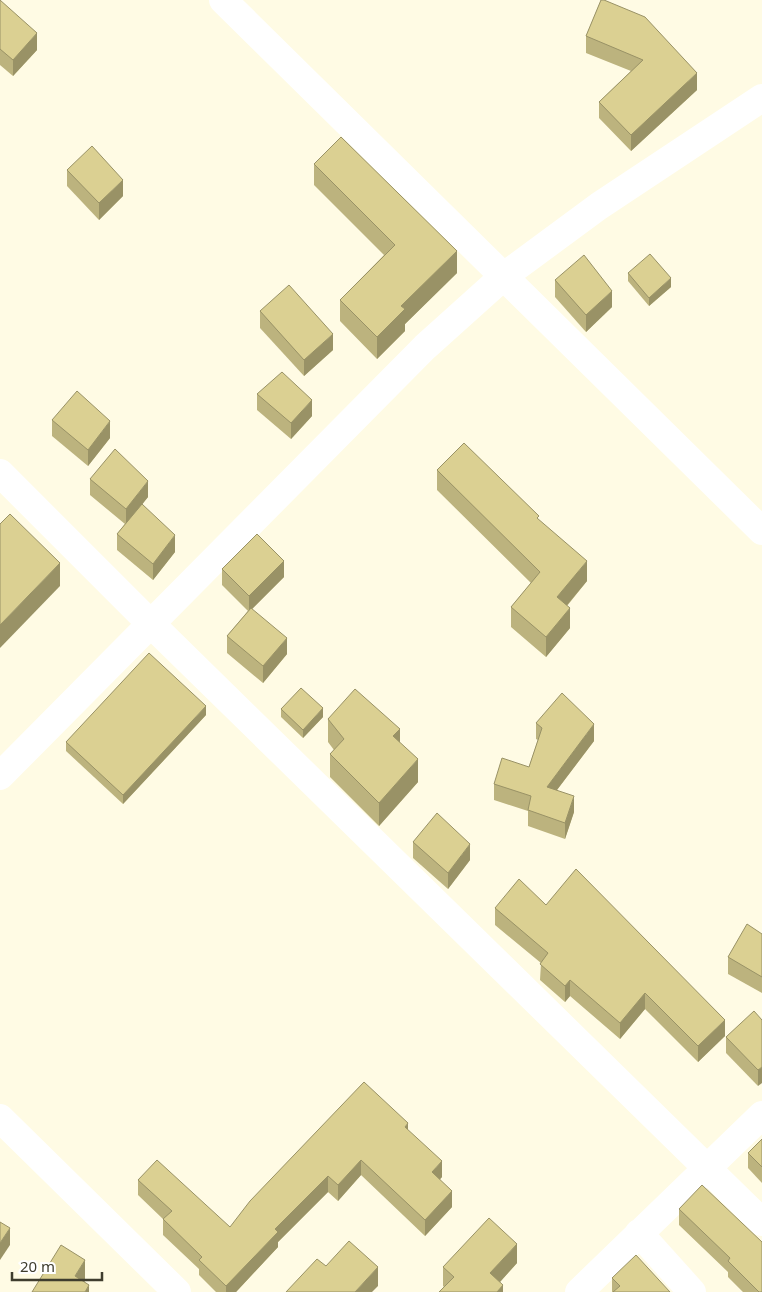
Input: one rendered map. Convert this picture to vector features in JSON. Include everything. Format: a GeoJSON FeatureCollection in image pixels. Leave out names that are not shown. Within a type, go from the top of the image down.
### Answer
{"type":"FeatureCollection","features":[{"type":"Feature","properties":{"kind":"street"},"geometry":{"type":"LineString","coordinates":[[223,0],[762,531]]}},
{"type":"Feature","properties":{"kind":"street"},"geometry":{"type":"LineString","coordinates":[[0,776],[425,347],[504,276],[599,206],[762,98]]}},
{"type":"Feature","properties":{"kind":"street"},"geometry":{"type":"LineString","coordinates":[[0,473],[150,623],[762,1222]]}},
{"type":"Feature","properties":{"kind":"street"},"geometry":{"type":"LineString","coordinates":[[579,1292],[762,1115]]}},
{"type":"Feature","properties":{"kind":"street"},"geometry":{"type":"LineString","coordinates":[[0,1118],[177,1292]]}},
{"type":"Feature","properties":{"kind":"street"},"geometry":{"type":"LineString","coordinates":[[639,1233],[692,1292]]}},
{"type":"Feature","properties":{"kind":"building"},"geometry":{"type":"Polygon","coordinates":[[[0,0],[37,33],[13,60],[0,49],[0,0]]]}},
{"type":"Feature","properties":{"kind":"building"},"geometry":{"type":"Polygon","coordinates":[[[601,0],[645,17],[697,73],[631,135],[599,102],[643,60],[586,36],[601,0]]]}},
{"type":"Feature","properties":{"kind":"building"},"geometry":{"type":"Polygon","coordinates":[[[341,137],[457,251],[401,306],[405,309],[377,337],[340,300],[395,245],[314,164],[341,137]]]}},
{"type":"Feature","properties":{"kind":"building"},"geometry":{"type":"Polygon","coordinates":[[[92,146],[123,180],[99,203],[67,170],[92,146]]]}},
{"type":"Feature","properties":{"kind":"building"},"geometry":{"type":"Polygon","coordinates":[[[650,254],[671,278],[649,298],[628,273],[650,254]]]}},
{"type":"Feature","properties":{"kind":"building"},"geometry":{"type":"Polygon","coordinates":[[[584,255],[612,291],[586,315],[555,280],[584,255]]]}},
{"type":"Feature","properties":{"kind":"building"},"geometry":{"type":"Polygon","coordinates":[[[289,285],[333,334],[304,360],[260,311],[289,285]]]}},
{"type":"Feature","properties":{"kind":"building"},"geometry":{"type":"Polygon","coordinates":[[[282,372],[312,400],[291,423],[257,394],[282,372]]]}},
{"type":"Feature","properties":{"kind":"building"},"geometry":{"type":"Polygon","coordinates":[[[77,391],[110,421],[88,450],[52,420],[77,391]]]}},
{"type":"Feature","properties":{"kind":"building"},"geometry":{"type":"Polygon","coordinates":[[[464,443],[539,516],[537,518],[587,561],[557,597],[570,608],[546,637],[511,607],[540,572],[437,470],[464,443]]]}},
{"type":"Feature","properties":{"kind":"building"},"geometry":{"type":"Polygon","coordinates":[[[115,449],[148,481],[126,509],[90,479],[115,449]]]}},
{"type":"Feature","properties":{"kind":"building"},"geometry":{"type":"Polygon","coordinates":[[[142,504],[175,535],[153,564],[117,534],[142,504]]]}},
{"type":"Feature","properties":{"kind":"building"},"geometry":{"type":"Polygon","coordinates":[[[10,514],[60,563],[0,625],[0,524],[10,514]]]}},
{"type":"Feature","properties":{"kind":"building"},"geometry":{"type":"Polygon","coordinates":[[[257,534],[284,561],[249,596],[222,569],[257,534]]]}},
{"type":"Feature","properties":{"kind":"building"},"geometry":{"type":"Polygon","coordinates":[[[251,608],[287,638],[263,666],[227,636],[251,608]]]}},
{"type":"Feature","properties":{"kind":"building"},"geometry":{"type":"Polygon","coordinates":[[[149,653],[206,706],[123,795],[66,742],[149,653]]]}},
{"type":"Feature","properties":{"kind":"building"},"geometry":{"type":"Polygon","coordinates":[[[301,688],[323,708],[303,730],[281,709],[301,688]]]}},
{"type":"Feature","properties":{"kind":"building"},"geometry":{"type":"Polygon","coordinates":[[[355,689],[400,729],[393,736],[418,759],[379,803],[330,754],[344,739],[328,719],[355,689]]]}},
{"type":"Feature","properties":{"kind":"building"},"geometry":{"type":"Polygon","coordinates":[[[562,693],[594,724],[547,787],[574,796],[565,823],[528,810],[531,796],[494,784],[502,758],[529,767],[542,728],[536,723],[562,693]]]}},
{"type":"Feature","properties":{"kind":"building"},"geometry":{"type":"Polygon","coordinates":[[[437,813],[470,844],[448,873],[413,842],[437,813]]]}},
{"type":"Feature","properties":{"kind":"building"},"geometry":{"type":"Polygon","coordinates":[[[576,869],[725,1020],[698,1046],[645,993],[620,1023],[570,980],[565,986],[540,964],[548,953],[495,908],[519,879],[546,905],[576,869]]]}},
{"type":"Feature","properties":{"kind":"building"},"geometry":{"type":"Polygon","coordinates":[[[747,924],[762,934],[762,977],[728,957],[747,924]]]}},
{"type":"Feature","properties":{"kind":"building"},"geometry":{"type":"Polygon","coordinates":[[[754,1011],[762,1020],[762,1067],[758,1070],[726,1037],[754,1011]]]}},
{"type":"Feature","properties":{"kind":"building"},"geometry":{"type":"Polygon","coordinates":[[[364,1082],[408,1123],[405,1127],[442,1161],[432,1172],[452,1191],[425,1220],[361,1160],[338,1185],[328,1176],[275,1229],[278,1232],[226,1286],[199,1260],[202,1257],[163,1219],[172,1211],[138,1180],[157,1160],[230,1227],[250,1201],[364,1082]]]}},
{"type":"Feature","properties":{"kind":"building"},"geometry":{"type":"Polygon","coordinates":[[[762,1139],[762,1167],[748,1153],[762,1139]]]}},
{"type":"Feature","properties":{"kind":"building"},"geometry":{"type":"Polygon","coordinates":[[[702,1185],[762,1242],[762,1292],[759,1292],[728,1261],[730,1258],[679,1209],[702,1185]]]}},
{"type":"Feature","properties":{"kind":"building"},"geometry":{"type":"Polygon","coordinates":[[[489,1218],[517,1244],[490,1273],[503,1285],[497,1292],[439,1292],[454,1277],[443,1267],[489,1218]]]}},
{"type":"Feature","properties":{"kind":"building"},"geometry":{"type":"Polygon","coordinates":[[[0,1222],[10,1228],[0,1243],[0,1222]]]}},
{"type":"Feature","properties":{"kind":"building"},"geometry":{"type":"Polygon","coordinates":[[[349,1241],[378,1267],[355,1292],[286,1292],[317,1259],[326,1266],[349,1241]]]}},
{"type":"Feature","properties":{"kind":"building"},"geometry":{"type":"Polygon","coordinates":[[[61,1245],[85,1260],[75,1276],[89,1285],[85,1292],[32,1292],[61,1245]]]}},
{"type":"Feature","properties":{"kind":"building"},"geometry":{"type":"Polygon","coordinates":[[[636,1255],[670,1292],[613,1292],[620,1286],[612,1278],[636,1255]]]}}]}
